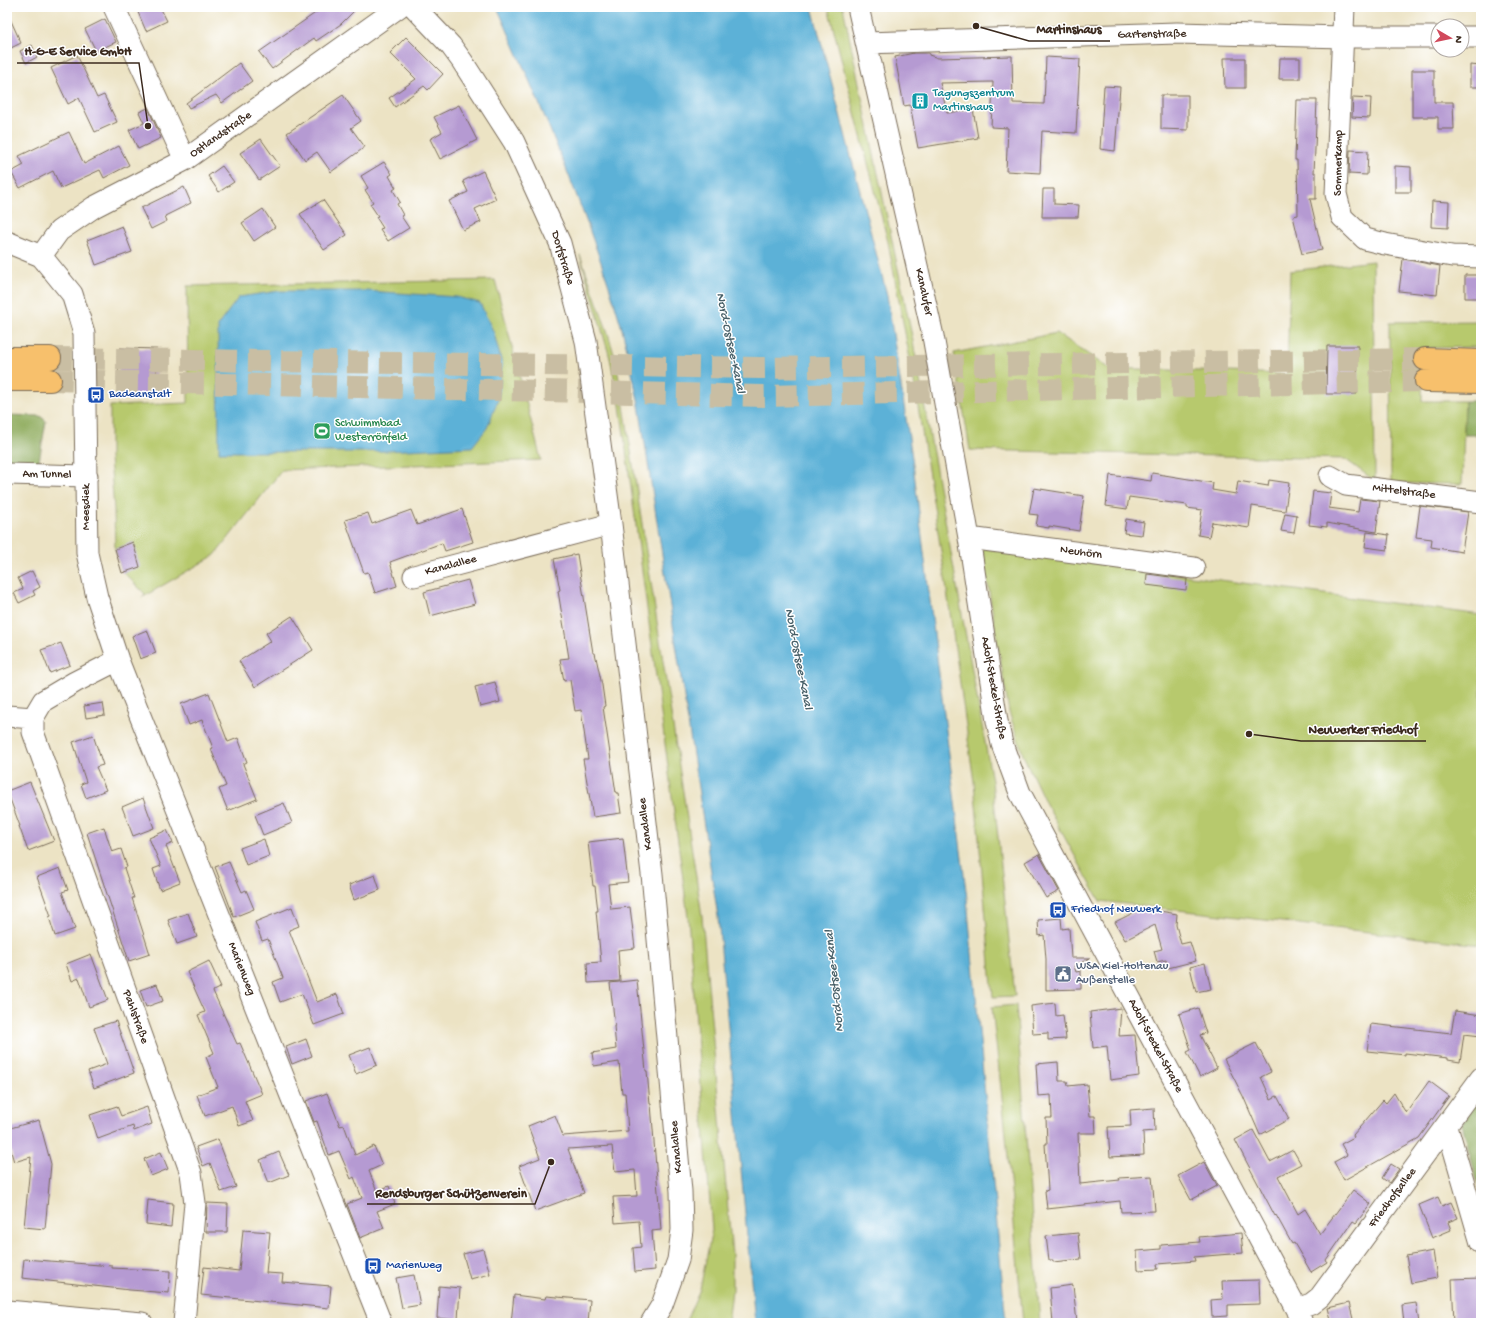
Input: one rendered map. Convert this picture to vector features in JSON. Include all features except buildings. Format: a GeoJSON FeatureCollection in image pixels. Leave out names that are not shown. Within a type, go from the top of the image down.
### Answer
{"type":"FeatureCollection","features":[{"type":"Feature","properties":{"kind":"highway"},"geometry":{"type":"LineString","coordinates":[[7,358],[50,358]]}},
{"type":"Feature","properties":{"kind":"highway"},"geometry":{"type":"LineString","coordinates":[[1425,359],[1481,361]]}},
{"type":"Feature","properties":{"kind":"highway"},"geometry":{"type":"LineString","coordinates":[[7,380],[50,380]]}},
{"type":"Feature","properties":{"kind":"highway"},"geometry":{"type":"LineString","coordinates":[[1426,381],[1481,382]]}},
{"type":"Feature","properties":{"kind":"street"},"geometry":{"type":"LineString","coordinates":[[114,7],[185,160]]}},
{"type":"Feature","properties":{"kind":"street","name":"Ostlandstraße"},"geometry":{"type":"LineString","coordinates":[[41,256],[59,231],[94,207],[185,160],[399,7]]}},
{"type":"Feature","properties":{"kind":"street","name":"Dorfstraße"},"geometry":{"type":"LineString","coordinates":[[414,7],[451,46],[514,142],[560,243],[586,341],[611,524]]}},
{"type":"Feature","properties":{"kind":"street","name":"Kanalufer"},"geometry":{"type":"LineString","coordinates":[[858,7],[933,336],[975,580]]}},
{"type":"Feature","properties":{"kind":"street","name":"Sommerkamp"},"geometry":{"type":"LineString","coordinates":[[1344,7],[1336,194],[1342,217],[1365,239],[1452,256],[1481,257]]}},
{"type":"Feature","properties":{"kind":"street","name":"Gartenstraße"},"geometry":{"type":"LineString","coordinates":[[866,43],[1177,33],[1343,37],[1430,37]]}},
{"type":"Feature","properties":{"kind":"street"},"geometry":{"type":"LineString","coordinates":[[1470,37],[1481,37]]}},
{"type":"Feature","properties":{"kind":"street"},"geometry":{"type":"LineString","coordinates":[[7,242],[41,256]]}},
{"type":"Feature","properties":{"kind":"street","name":"Meesdiek"},"geometry":{"type":"LineString","coordinates":[[41,256],[72,294],[84,333],[87,553],[97,597],[118,660]]}},
{"type":"Feature","properties":{"kind":"street","name":"Am Tunnel"},"geometry":{"type":"LineString","coordinates":[[7,474],[87,476]]}},
{"type":"Feature","properties":{"kind":"street","name":"Mittelstraße"},"geometry":{"type":"LineString","coordinates":[[1330,476],[1346,485],[1481,502]]}},
{"type":"Feature","properties":{"kind":"street","name":"Kanalallee"},"geometry":{"type":"LineString","coordinates":[[414,576],[611,524],[652,874],[681,1191],[682,1230],[678,1260],[662,1305],[651,1323]]}},
{"type":"Feature","properties":{"kind":"street","name":"Neuhörn"},"geometry":{"type":"LineString","coordinates":[[968,538],[1194,568]]}},
{"type":"Feature","properties":{"kind":"street","name":"Adolf-Steckel-Straße"},"geometry":{"type":"LineString","coordinates":[[975,580],[997,721],[1002,744],[1020,794],[1300,1316]]}},
{"type":"Feature","properties":{"kind":"street"},"geometry":{"type":"LineString","coordinates":[[7,716],[33,718],[43,701],[75,682],[118,660]]}},
{"type":"Feature","properties":{"kind":"street","name":"Marienweg"},"geometry":{"type":"LineString","coordinates":[[118,660],[382,1323]]}},
{"type":"Feature","properties":{"kind":"street","name":"Pahlstraße"},"geometry":{"type":"LineString","coordinates":[[33,718],[33,732],[191,1173],[195,1203],[184,1323]]}},
{"type":"Feature","properties":{"kind":"street","name":"Friedhofsallee"},"geometry":{"type":"LineString","coordinates":[[1300,1316],[1320,1297],[1481,1078]]}},
{"type":"Feature","properties":{"kind":"street"},"geometry":{"type":"LineString","coordinates":[[1447,1126],[1481,1242]]}},
{"type":"Feature","properties":{"kind":"street"},"geometry":{"type":"LineString","coordinates":[[7,1311],[142,1323]]}},
{"type":"Feature","properties":{"kind":"green space"},"geometry":{"type":"Polygon","coordinates":[[[828,7],[843,7],[912,336],[992,781],[1015,996],[993,997],[974,782],[944,570],[914,381],[888,242],[828,7]]]}},
{"type":"Feature","properties":{"kind":"green space"},"geometry":{"type":"Polygon","coordinates":[[[580,255],[608,333],[615,358],[624,406],[702,916],[732,1255],[732,1291],[728,1323],[685,1323],[700,1289],[712,1230],[688,917],[620,405],[610,358],[580,255]]]}},
{"type":"Feature","properties":{"kind":"green space"},"geometry":{"type":"Polygon","coordinates":[[[1373,261],[1375,481],[1345,459],[970,450],[954,353],[1057,333],[1108,368],[1287,374],[1290,271],[1373,261]]]}},
{"type":"Feature","properties":{"kind":"green space","name":"Schwimmbad Westerrönfeld"},"geometry":{"type":"Polygon","coordinates":[[[495,280],[541,460],[282,470],[215,555],[141,598],[145,594],[122,571],[115,549],[110,457],[110,406],[188,403],[187,286],[495,280]]]}},
{"type":"Feature","properties":{"kind":"green space"},"geometry":{"type":"Polygon","coordinates":[[[1481,321],[1481,347],[1423,348],[1422,401],[1465,401],[1462,484],[1391,483],[1390,322],[1481,321]]]}},
{"type":"Feature","properties":{"kind":"green space"},"geometry":{"type":"Polygon","coordinates":[[[1465,401],[1481,401],[1481,435],[1464,435],[1465,401]]]}},
{"type":"Feature","properties":{"kind":"green space"},"geometry":{"type":"Polygon","coordinates":[[[7,415],[40,416],[46,421],[38,467],[7,466],[7,415]]]}},
{"type":"Feature","properties":{"kind":"green space"},"geometry":{"type":"Polygon","coordinates":[[[982,548],[1481,615],[1481,945],[1100,901],[1046,804],[1024,757],[1009,712],[982,548]]]}},
{"type":"Feature","properties":{"kind":"green space"},"geometry":{"type":"Polygon","coordinates":[[[1016,1005],[1040,1323],[1023,1323],[1005,1125],[992,1007],[1016,1005]]]}},
{"type":"Feature","properties":{"kind":"green space"},"geometry":{"type":"Polygon","coordinates":[[[1481,1096],[1481,1196],[1462,1124],[1481,1096]]]}},
{"type":"Feature","properties":{"kind":"water","name":"Nord-Ostsee-Kanal"},"geometry":{"type":"Polygon","coordinates":[[[497,7],[812,7],[887,295],[913,464],[967,899],[1006,1323],[755,1323],[718,917],[639,405],[621,325],[595,244],[548,125],[497,7]]]}},
{"type":"Feature","properties":{"kind":"water"},"geometry":{"type":"Polygon","coordinates":[[[279,291],[368,291],[457,297],[480,303],[494,333],[502,364],[498,400],[487,428],[472,447],[363,452],[219,452],[218,325],[239,297],[279,291]]]}},
{"type":"Feature","properties":{"kind":"tunnel"},"geometry":{"type":"LineString","coordinates":[[50,358],[761,368],[1425,359]]}},
{"type":"Feature","properties":{"kind":"tunnel"},"geometry":{"type":"LineString","coordinates":[[50,380],[763,396],[1426,381]]}},
{"type":"Feature","properties":{"kind":"place","name":"Martinshaus"},"geometry":{"type":"Point","coordinates":[976,26]}},
{"type":"Feature","properties":{"kind":"place","name":"Tagungszentrum Martinshaus"},"geometry":{"type":"Point","coordinates":[920,101]}},
{"type":"Feature","properties":{"kind":"place","name":"H-G-E Service GmbH"},"geometry":{"type":"Point","coordinates":[148,126]}},
{"type":"Feature","properties":{"kind":"place","name":"Badeanstalt"},"geometry":{"type":"Point","coordinates":[96,395]}},
{"type":"Feature","properties":{"kind":"place","name":"Schwimmbad Westerrönfeld"},"geometry":{"type":"Point","coordinates":[322,431]}},
{"type":"Feature","properties":{"kind":"place","name":"Neuwerker Friedhof"},"geometry":{"type":"Point","coordinates":[1249,734]}},
{"type":"Feature","properties":{"kind":"place","name":"Friedhof Neuwerk"},"geometry":{"type":"Point","coordinates":[1058,910]}},
{"type":"Feature","properties":{"kind":"place","name":"WSA Kiel-Holtenau Außenstelle"},"geometry":{"type":"Point","coordinates":[1063,974]}},
{"type":"Feature","properties":{"kind":"place","name":"Rendsburger Schützenverein"},"geometry":{"type":"Point","coordinates":[551,1162]}},
{"type":"Feature","properties":{"kind":"place","name":"Marienweg"},"geometry":{"type":"Point","coordinates":[373,1266]}}]}
